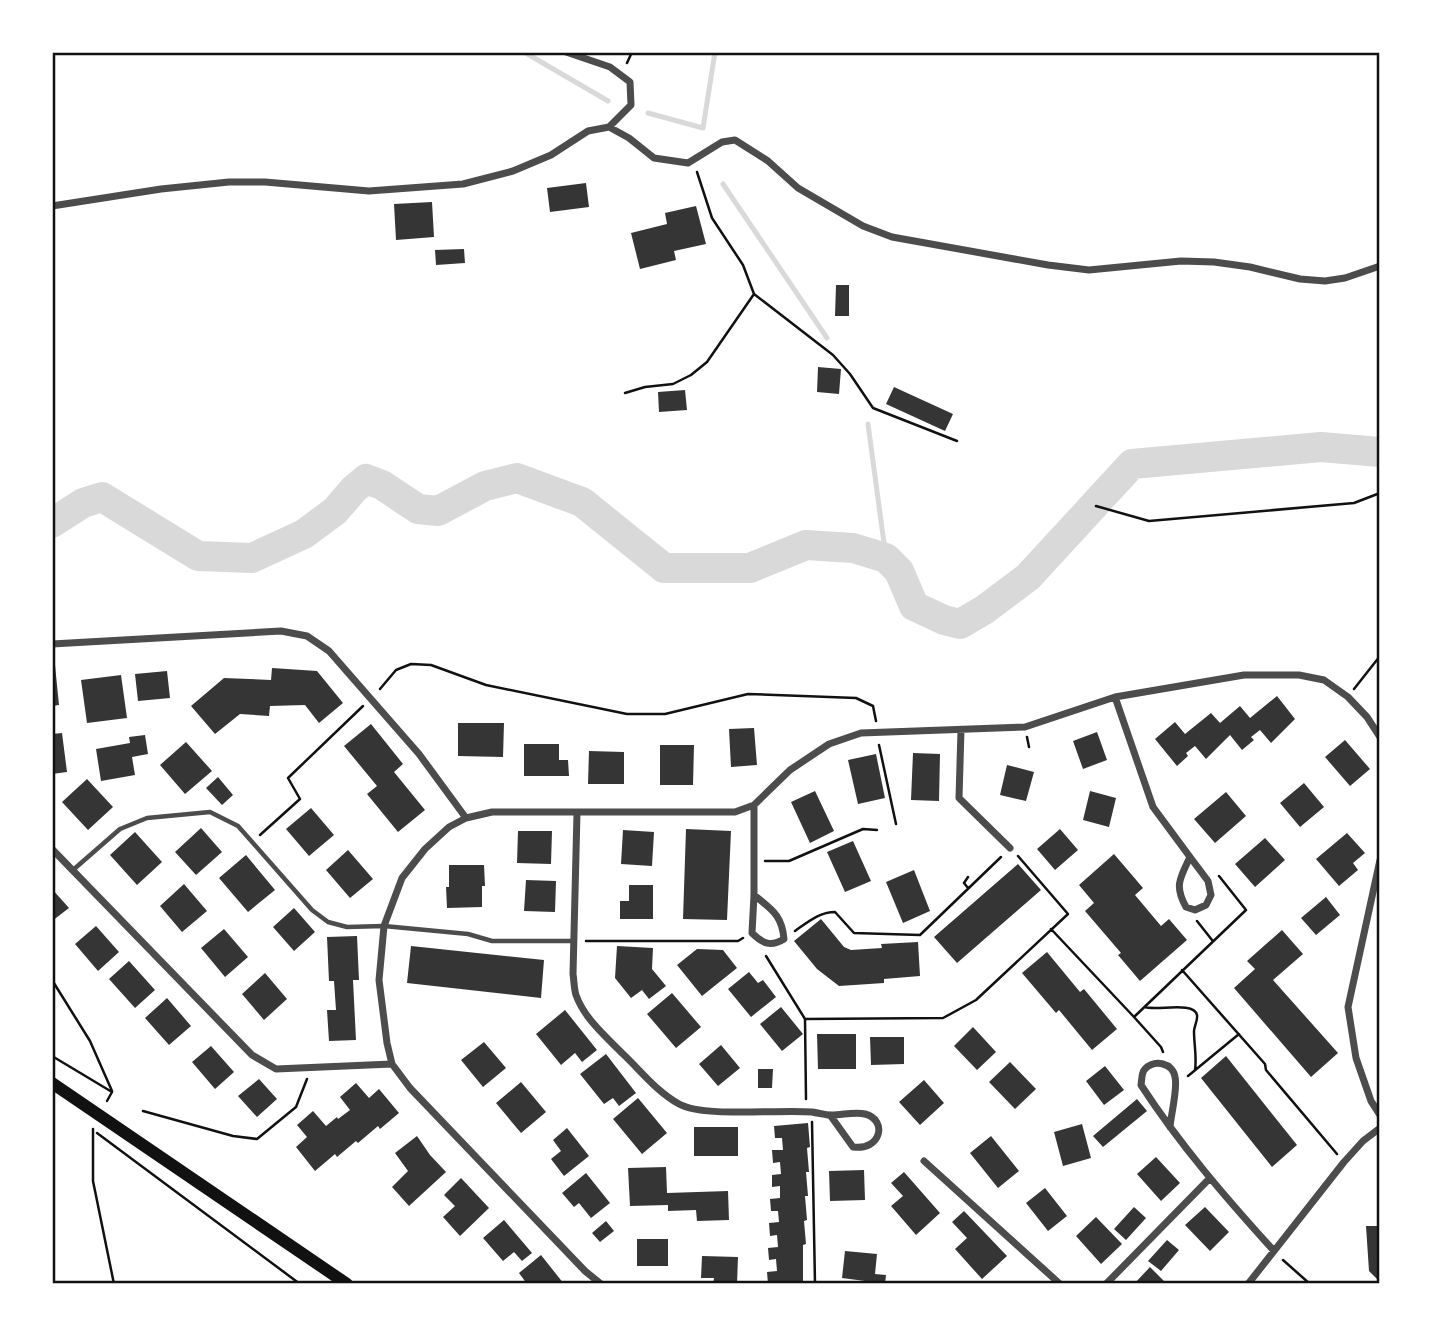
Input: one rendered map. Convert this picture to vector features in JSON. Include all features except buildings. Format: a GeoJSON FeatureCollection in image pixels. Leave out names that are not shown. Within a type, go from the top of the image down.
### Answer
{"type":"FeatureCollection","features":[{"type":"Feature","properties":{"kind":"main road"},"geometry":{"type":"LineString","coordinates":[[52,1083],[347,1283]]}},
{"type":"Feature","properties":{"kind":"street"},"geometry":{"type":"LineString","coordinates":[[52,206],[161,189],[229,182],[265,182],[369,191],[463,184],[513,171],[551,156],[588,131],[609,127],[631,105],[630,82],[610,67],[566,52]]}},
{"type":"Feature","properties":{"kind":"street"},"geometry":{"type":"LineString","coordinates":[[609,127],[629,138],[654,158],[688,163],[722,142],[735,140],[768,161],[799,188],[863,226],[892,237],[1090,270],[1181,261],[1213,262],[1250,267],[1300,279],[1325,281],[1345,278],[1380,266]]}},
{"type":"Feature","properties":{"kind":"street"},"geometry":{"type":"LineString","coordinates":[[52,644],[281,631],[307,636],[329,651],[372,698],[419,754],[466,818]]}},
{"type":"Feature","properties":{"kind":"street"},"geometry":{"type":"LineString","coordinates":[[601,1283],[576,1261],[431,1111],[392,1064],[379,981],[384,926],[402,878],[425,849],[449,827],[466,818],[492,811],[735,812],[754,805],[790,770],[829,744],[861,733],[1025,727],[1115,697],[1244,675],[1299,675],[1324,680],[1348,697],[1367,717],[1380,737]]}},
{"type":"Feature","properties":{"kind":"street"},"geometry":{"type":"LineString","coordinates":[[1115,697],[1153,807],[1208,881],[1212,895],[1206,905],[1195,910],[1186,907],[1179,895],[1178,885],[1190,858]]}},
{"type":"Feature","properties":{"kind":"street"},"geometry":{"type":"LineString","coordinates":[[961,730],[959,798],[1010,848]]}},
{"type":"Feature","properties":{"kind":"street"},"geometry":{"type":"LineString","coordinates":[[754,805],[752,933],[762,943],[775,944],[784,939],[783,923],[776,913],[754,895]]}},
{"type":"Feature","properties":{"kind":"street"},"geometry":{"type":"LineString","coordinates":[[577,813],[573,974],[576,995],[597,1028],[658,1090],[682,1105],[714,1111],[864,1114],[874,1119],[879,1134],[874,1142],[863,1148],[852,1147],[830,1115]]}},
{"type":"Feature","properties":{"kind":"street"},"geometry":{"type":"LineString","coordinates":[[52,849],[252,1055],[276,1069],[392,1064]]}},
{"type":"Feature","properties":{"kind":"street"},"geometry":{"type":"LineString","coordinates":[[1380,860],[1348,1007],[1356,1058],[1371,1101],[1380,1115]]}},
{"type":"Feature","properties":{"kind":"street"},"geometry":{"type":"LineString","coordinates":[[1170,1127],[1176,1079],[1173,1069],[1158,1063],[1146,1068],[1141,1085],[1170,1127],[1209,1179],[1274,1251]]}},
{"type":"Feature","properties":{"kind":"street"},"geometry":{"type":"LineString","coordinates":[[1248,1283],[1344,1162],[1363,1141],[1380,1128]]}},
{"type":"Feature","properties":{"kind":"street"},"geometry":{"type":"LineString","coordinates":[[924,1161],[1060,1283]]}},
{"type":"Feature","properties":{"kind":"street"},"geometry":{"type":"LineString","coordinates":[[1106,1283],[1209,1179]]}},
{"type":"Feature","properties":{"kind":"lane"},"geometry":{"type":"LineString","coordinates":[[73,870],[120,829],[148,818],[210,813],[239,826],[312,910],[328,922],[347,927],[384,926],[468,934],[492,941],[574,940]]}},
{"type":"Feature","properties":{"kind":"path"},"geometry":{"type":"LineString","coordinates":[[688,163],[696,167],[712,218],[743,265],[754,294],[833,355],[850,374],[873,408],[957,441]]}},
{"type":"Feature","properties":{"kind":"path"},"geometry":{"type":"LineString","coordinates":[[625,393],[645,387],[673,384],[691,375],[707,362],[754,294]]}},
{"type":"Feature","properties":{"kind":"path"},"geometry":{"type":"LineString","coordinates":[[1096,506],[1149,521],[1354,503],[1380,493]]}},
{"type":"Feature","properties":{"kind":"path"},"geometry":{"type":"LineString","coordinates":[[1348,697],[1380,656]]}},
{"type":"Feature","properties":{"kind":"path"},"geometry":{"type":"LineString","coordinates":[[253,842],[300,799],[288,778],[372,698],[396,670],[411,664],[431,665],[486,685],[627,715],[665,714],[748,694],[856,698],[873,706],[878,732]]}},
{"type":"Feature","properties":{"kind":"path"},"geometry":{"type":"LineString","coordinates":[[880,757],[897,824]]}},
{"type":"Feature","properties":{"kind":"path"},"geometry":{"type":"LineString","coordinates":[[754,861],[789,861],[863,829],[877,830]]}},
{"type":"Feature","properties":{"kind":"path"},"geometry":{"type":"LineString","coordinates":[[784,939],[827,912],[839,915],[854,933],[920,935],[1010,848],[1068,914],[976,1000],[943,1018],[805,1019]]}},
{"type":"Feature","properties":{"kind":"path"},"geometry":{"type":"LineString","coordinates":[[1134,1017],[1246,910],[1220,877],[1198,869]]}},
{"type":"Feature","properties":{"kind":"path"},"geometry":{"type":"LineString","coordinates":[[968,877],[964,883],[968,888]]}},
{"type":"Feature","properties":{"kind":"path"},"geometry":{"type":"LineString","coordinates":[[1186,907],[1213,941]]}},
{"type":"Feature","properties":{"kind":"path"},"geometry":{"type":"LineString","coordinates":[[1051,929],[1161,1046]]}},
{"type":"Feature","properties":{"kind":"path"},"geometry":{"type":"LineString","coordinates":[[574,940],[738,941],[752,933]]}},
{"type":"Feature","properties":{"kind":"path"},"geometry":{"type":"LineString","coordinates":[[762,943],[769,962],[805,1019],[815,1283]]}},
{"type":"Feature","properties":{"kind":"path"},"geometry":{"type":"LineString","coordinates":[[1182,970],[1265,1064],[1266,1070],[1344,1162]]}},
{"type":"Feature","properties":{"kind":"path"},"geometry":{"type":"LineString","coordinates":[[52,980],[90,1041],[112,1092],[52,1056]]}},
{"type":"Feature","properties":{"kind":"path"},"geometry":{"type":"LineString","coordinates":[[1145,1007],[1153,1010],[1185,1007],[1195,1011],[1195,1070]]}},
{"type":"Feature","properties":{"kind":"path"},"geometry":{"type":"LineString","coordinates":[[1175,1088],[1239,1034]]}},
{"type":"Feature","properties":{"kind":"path"},"geometry":{"type":"LineString","coordinates":[[143,1111],[233,1136],[257,1139],[296,1107],[310,1069]]}},
{"type":"Feature","properties":{"kind":"path"},"geometry":{"type":"LineString","coordinates":[[114,1283],[93,1181],[92,1130],[300,1283]]}},
{"type":"Feature","properties":{"kind":"path"},"geometry":{"type":"LineString","coordinates":[[1274,1251],[1310,1283]]}},
{"type":"Feature","properties":{"kind":"waterway"},"geometry":{"type":"LineString","coordinates":[[524,52],[608,101]]}},
{"type":"Feature","properties":{"kind":"waterway"},"geometry":{"type":"LineString","coordinates":[[648,113],[703,128],[715,52]]}},
{"type":"Feature","properties":{"kind":"waterway"},"geometry":{"type":"LineString","coordinates":[[723,184],[827,338]]}},
{"type":"Feature","properties":{"kind":"waterway"},"geometry":{"type":"LineString","coordinates":[[868,424],[886,558]]}},
{"type":"Feature","properties":{"kind":"waterway"},"geometry":{"type":"LineString","coordinates":[[52,523],[83,503],[102,497],[198,556],[252,558],[304,534],[335,511],[366,479],[382,485],[418,509],[438,511],[485,486],[517,478],[582,502],[664,568],[750,568],[806,545],[853,548],[886,558],[899,571],[914,606],[944,620],[960,624],[984,610],[1028,577],[1132,464],[1321,447],[1380,452]]}}]}
